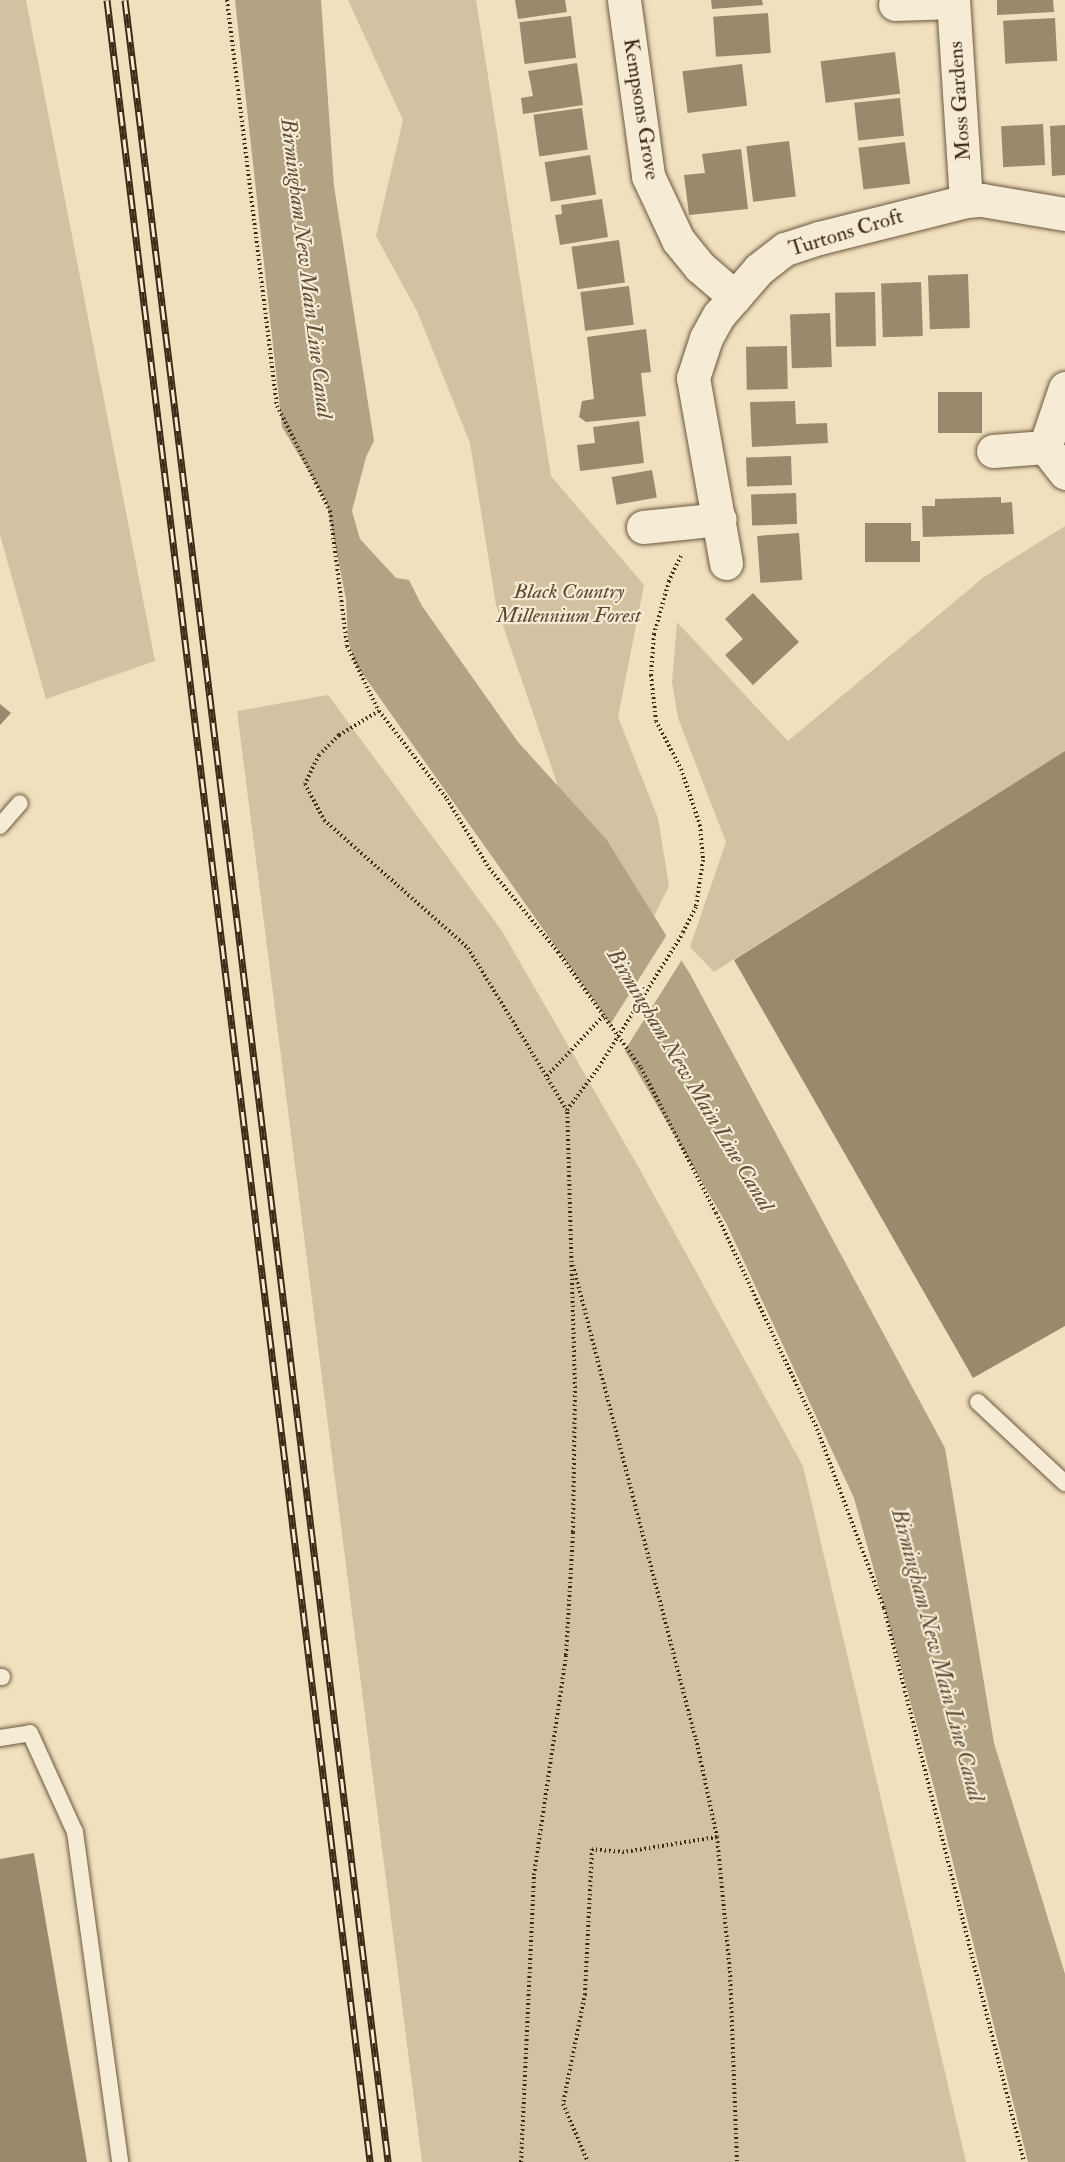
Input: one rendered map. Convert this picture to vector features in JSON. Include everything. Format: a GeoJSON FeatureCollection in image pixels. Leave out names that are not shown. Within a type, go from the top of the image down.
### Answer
{"type":"FeatureCollection","features":[{"type":"Feature","properties":{"kind":"street","name":"Kempsons Grove"},"geometry":{"type":"LineString","coordinates":[[624,0],[648,176],[678,240],[700,267],[735,297]]}},
{"type":"Feature","properties":{"kind":"street","name":"Moss Gardens"},"geometry":{"type":"LineString","coordinates":[[895,4],[953,1],[966,201]]}},
{"type":"Feature","properties":{"kind":"street","name":"Turtons Croft"},"geometry":{"type":"LineString","coordinates":[[726,563],[708,520],[693,378],[705,338],[759,269],[785,249],[863,225],[966,201],[982,200],[1065,214]]}},
{"type":"Feature","properties":{"kind":"street"},"geometry":{"type":"LineString","coordinates":[[1045,447],[1065,388]]}},
{"type":"Feature","properties":{"kind":"street"},"geometry":{"type":"LineString","coordinates":[[993,451],[1045,447]]}},
{"type":"Feature","properties":{"kind":"street"},"geometry":{"type":"LineString","coordinates":[[1045,447],[1065,473]]}},
{"type":"Feature","properties":{"kind":"street"},"geometry":{"type":"LineString","coordinates":[[643,527],[708,520]]}},
{"type":"Feature","properties":{"kind":"lane"},"geometry":{"type":"LineString","coordinates":[[0,826],[20,803]]}},
{"type":"Feature","properties":{"kind":"lane"},"geometry":{"type":"LineString","coordinates":[[978,1402],[1065,1483]]}},
{"type":"Feature","properties":{"kind":"lane"},"geometry":{"type":"LineString","coordinates":[[0,1738],[30,1733],[75,1832],[120,2162]]}},
{"type":"Feature","properties":{"kind":"path"},"geometry":{"type":"LineString","coordinates":[[227,0],[277,406],[330,511],[347,646],[379,711],[447,799],[489,868],[604,1015],[642,1068],[716,1213],[817,1429],[884,1608],[1024,2162]]}},
{"type":"Feature","properties":{"kind":"path"},"geometry":{"type":"LineString","coordinates":[[567,1110],[599,1067],[683,933],[696,907],[703,860],[700,825],[681,769],[656,721],[651,675],[654,634],[669,581],[708,520]]}},
{"type":"Feature","properties":{"kind":"path"},"geometry":{"type":"LineString","coordinates":[[379,711],[339,735],[320,755],[305,784],[324,820],[468,948],[567,1110],[575,1388],[567,1644],[534,1875],[521,2162]]}},
{"type":"Feature","properties":{"kind":"path"},"geometry":{"type":"LineString","coordinates":[[547,1076],[604,1015]]}},
{"type":"Feature","properties":{"kind":"path"},"geometry":{"type":"LineString","coordinates":[[571,1258],[696,1739],[717,1837],[730,1971],[737,2162]]}},
{"type":"Feature","properties":{"kind":"path"},"geometry":{"type":"LineString","coordinates":[[588,2162],[563,2104],[585,1994],[591,1849],[624,1852],[717,1837]]}},
{"type":"Feature","properties":{"kind":"green space"},"geometry":{"type":"Polygon","coordinates":[[[0,0],[26,0],[155,661],[46,699],[0,535],[0,0]]]}},
{"type":"Feature","properties":{"kind":"green space","name":"Black Country Millennium Forest"},"geometry":{"type":"Polygon","coordinates":[[[348,0],[476,0],[551,476],[644,585],[618,717],[658,818],[669,886],[654,916],[607,840],[560,792],[496,605],[470,443],[417,311],[376,236],[403,120],[348,0]]]}},
{"type":"Feature","properties":{"kind":"green space","name":"Black Country Millennium Forest"},"geometry":{"type":"Polygon","coordinates":[[[1065,526],[1065,751],[714,972],[690,947],[726,842],[678,718],[672,682],[677,622],[788,741],[984,577],[1065,526]]]}},
{"type":"Feature","properties":{"kind":"green space"},"geometry":{"type":"Polygon","coordinates":[[[328,695],[502,931],[639,1168],[803,1466],[966,2162],[422,2162],[237,711],[328,695]]]}},
{"type":"Feature","properties":{"kind":"water","name":"Birmingham New Main Line Canal"},"geometry":{"type":"Polygon","coordinates":[[[235,0],[321,0],[334,186],[374,441],[366,457],[352,511],[360,539],[396,578],[409,580],[422,606],[518,742],[607,840],[690,974],[945,1448],[994,1743],[1065,1974],[1065,2162],[1028,2162],[935,1791],[854,1498],[726,1223],[604,1015],[355,663],[348,640],[346,599],[326,500],[282,427],[235,0]]]}},
{"type":"Feature","properties":{"kind":"pier"},"geometry":{"type":"Polygon","coordinates":[[[668,933],[683,958],[623,1053],[608,1028],[668,933]]]}},
{"type":"Feature","properties":{"kind":"building"},"geometry":{"type":"Polygon","coordinates":[[[515,0],[565,0],[567,12],[518,19],[515,0]]]}},
{"type":"Feature","properties":{"kind":"building"},"geometry":{"type":"Polygon","coordinates":[[[711,0],[762,0],[763,5],[712,9],[711,0]]]}},
{"type":"Feature","properties":{"kind":"building"},"geometry":{"type":"Polygon","coordinates":[[[997,0],[1053,0],[1054,12],[997,15],[997,0]]]}},
{"type":"Feature","properties":{"kind":"building"},"geometry":{"type":"Polygon","coordinates":[[[768,13],[771,53],[716,57],[713,17],[768,13]]]}},
{"type":"Feature","properties":{"kind":"building"},"geometry":{"type":"Polygon","coordinates":[[[571,16],[576,58],[525,64],[519,22],[571,16]]]}},
{"type":"Feature","properties":{"kind":"building"},"geometry":{"type":"Polygon","coordinates":[[[1055,18],[1057,61],[1005,64],[1003,21],[1055,18]]]}},
{"type":"Feature","properties":{"kind":"building"},"geometry":{"type":"Polygon","coordinates":[[[895,52],[900,94],[826,103],[821,61],[895,52]]]}},
{"type":"Feature","properties":{"kind":"building"},"geometry":{"type":"Polygon","coordinates":[[[577,63],[583,105],[523,114],[521,98],[533,96],[528,71],[577,63]]]}},
{"type":"Feature","properties":{"kind":"building"},"geometry":{"type":"Polygon","coordinates":[[[742,64],[747,106],[688,113],[682,71],[742,64]]]}},
{"type":"Feature","properties":{"kind":"building"},"geometry":{"type":"Polygon","coordinates":[[[900,98],[904,136],[858,141],[854,103],[900,98]]]}},
{"type":"Feature","properties":{"kind":"building"},"geometry":{"type":"Polygon","coordinates":[[[582,108],[588,150],[539,156],[533,115],[582,108]]]}},
{"type":"Feature","properties":{"kind":"building"},"geometry":{"type":"Polygon","coordinates":[[[1043,124],[1045,165],[1003,167],[1001,126],[1043,124]]]}},
{"type":"Feature","properties":{"kind":"building"},"geometry":{"type":"Polygon","coordinates":[[[1065,125],[1065,175],[1052,176],[1050,126],[1065,125]]]}},
{"type":"Feature","properties":{"kind":"building"},"geometry":{"type":"Polygon","coordinates":[[[789,141],[796,197],[753,202],[746,146],[789,141]]]}},
{"type":"Feature","properties":{"kind":"building"},"geometry":{"type":"Polygon","coordinates":[[[905,142],[910,184],[863,189],[858,148],[905,142]]]}},
{"type":"Feature","properties":{"kind":"building"},"geometry":{"type":"Polygon","coordinates":[[[741,149],[748,209],[689,215],[684,175],[705,173],[702,154],[741,149]]]}},
{"type":"Feature","properties":{"kind":"building"},"geometry":{"type":"Polygon","coordinates":[[[590,155],[596,195],[551,202],[545,162],[590,155]]]}},
{"type":"Feature","properties":{"kind":"building"},"geometry":{"type":"Polygon","coordinates":[[[602,199],[608,237],[560,245],[555,215],[562,214],[561,205],[602,199]]]}},
{"type":"Feature","properties":{"kind":"building"},"geometry":{"type":"Polygon","coordinates":[[[619,240],[625,283],[577,289],[571,247],[619,240]]]}},
{"type":"Feature","properties":{"kind":"building"},"geometry":{"type":"Polygon","coordinates":[[[968,274],[970,328],[930,329],[928,275],[968,274]]]}},
{"type":"Feature","properties":{"kind":"building"},"geometry":{"type":"Polygon","coordinates":[[[921,282],[923,336],[883,337],[881,283],[921,282]]]}},
{"type":"Feature","properties":{"kind":"building"},"geometry":{"type":"Polygon","coordinates":[[[629,286],[634,325],[585,331],[580,292],[629,286]]]}},
{"type":"Feature","properties":{"kind":"building"},"geometry":{"type":"Polygon","coordinates":[[[875,292],[876,346],[836,347],[835,293],[875,292]]]}},
{"type":"Feature","properties":{"kind":"building"},"geometry":{"type":"Polygon","coordinates":[[[830,313],[832,367],[792,368],[790,314],[830,313]]]}},
{"type":"Feature","properties":{"kind":"building"},"geometry":{"type":"Polygon","coordinates":[[[646,329],[651,372],[641,373],[646,416],[586,422],[579,417],[582,401],[594,399],[587,337],[646,329]]]}},
{"type":"Feature","properties":{"kind":"building"},"geometry":{"type":"Polygon","coordinates":[[[787,346],[788,389],[747,390],[746,347],[787,346]]]}},
{"type":"Feature","properties":{"kind":"building"},"geometry":{"type":"Polygon","coordinates":[[[938,392],[982,392],[982,433],[938,433],[938,392]]]}},
{"type":"Feature","properties":{"kind":"building"},"geometry":{"type":"Polygon","coordinates":[[[795,401],[796,424],[827,423],[828,443],[752,447],[750,402],[795,401]]]}},
{"type":"Feature","properties":{"kind":"building"},"geometry":{"type":"Polygon","coordinates":[[[639,421],[644,463],[580,471],[577,445],[595,443],[593,427],[639,421]]]}},
{"type":"Feature","properties":{"kind":"building"},"geometry":{"type":"Polygon","coordinates":[[[791,456],[792,485],[747,487],[746,458],[791,456]]]}},
{"type":"Feature","properties":{"kind":"building"},"geometry":{"type":"Polygon","coordinates":[[[652,470],[657,498],[616,505],[612,477],[652,470]]]}},
{"type":"Feature","properties":{"kind":"building"},"geometry":{"type":"Polygon","coordinates":[[[796,493],[797,524],[752,526],[751,495],[796,493]]]}},
{"type":"Feature","properties":{"kind":"building"},"geometry":{"type":"Polygon","coordinates":[[[1001,497],[1001,503],[1012,502],[1014,534],[923,537],[922,506],[935,506],[935,499],[1001,497]]]}},
{"type":"Feature","properties":{"kind":"building"},"geometry":{"type":"Polygon","coordinates":[[[865,523],[911,523],[911,541],[920,541],[920,562],[865,562],[865,523]]]}},
{"type":"Feature","properties":{"kind":"building"},"geometry":{"type":"Polygon","coordinates":[[[799,533],[802,580],[760,583],[757,536],[799,533]]]}},
{"type":"Feature","properties":{"kind":"building"},"geometry":{"type":"Polygon","coordinates":[[[753,593],[799,642],[753,685],[725,655],[743,639],[725,619],[753,593]]]}},
{"type":"Feature","properties":{"kind":"building"},"geometry":{"type":"Polygon","coordinates":[[[0,704],[11,713],[0,725],[0,704]]]}},
{"type":"Feature","properties":{"kind":"building"},"geometry":{"type":"Polygon","coordinates":[[[1065,751],[1065,1326],[973,1378],[734,960],[1065,751]]]}},
{"type":"Feature","properties":{"kind":"building"},"geometry":{"type":"Polygon","coordinates":[[[34,1853],[87,2162],[0,2162],[0,1859],[34,1853]]]}},
{"type":"Feature","properties":{"kind":"railway"},"geometry":{"type":"LineString","coordinates":[[107,0],[370,2162]]}},
{"type":"Feature","properties":{"kind":"railway"},"geometry":{"type":"LineString","coordinates":[[125,0],[388,2162]]}}]}
